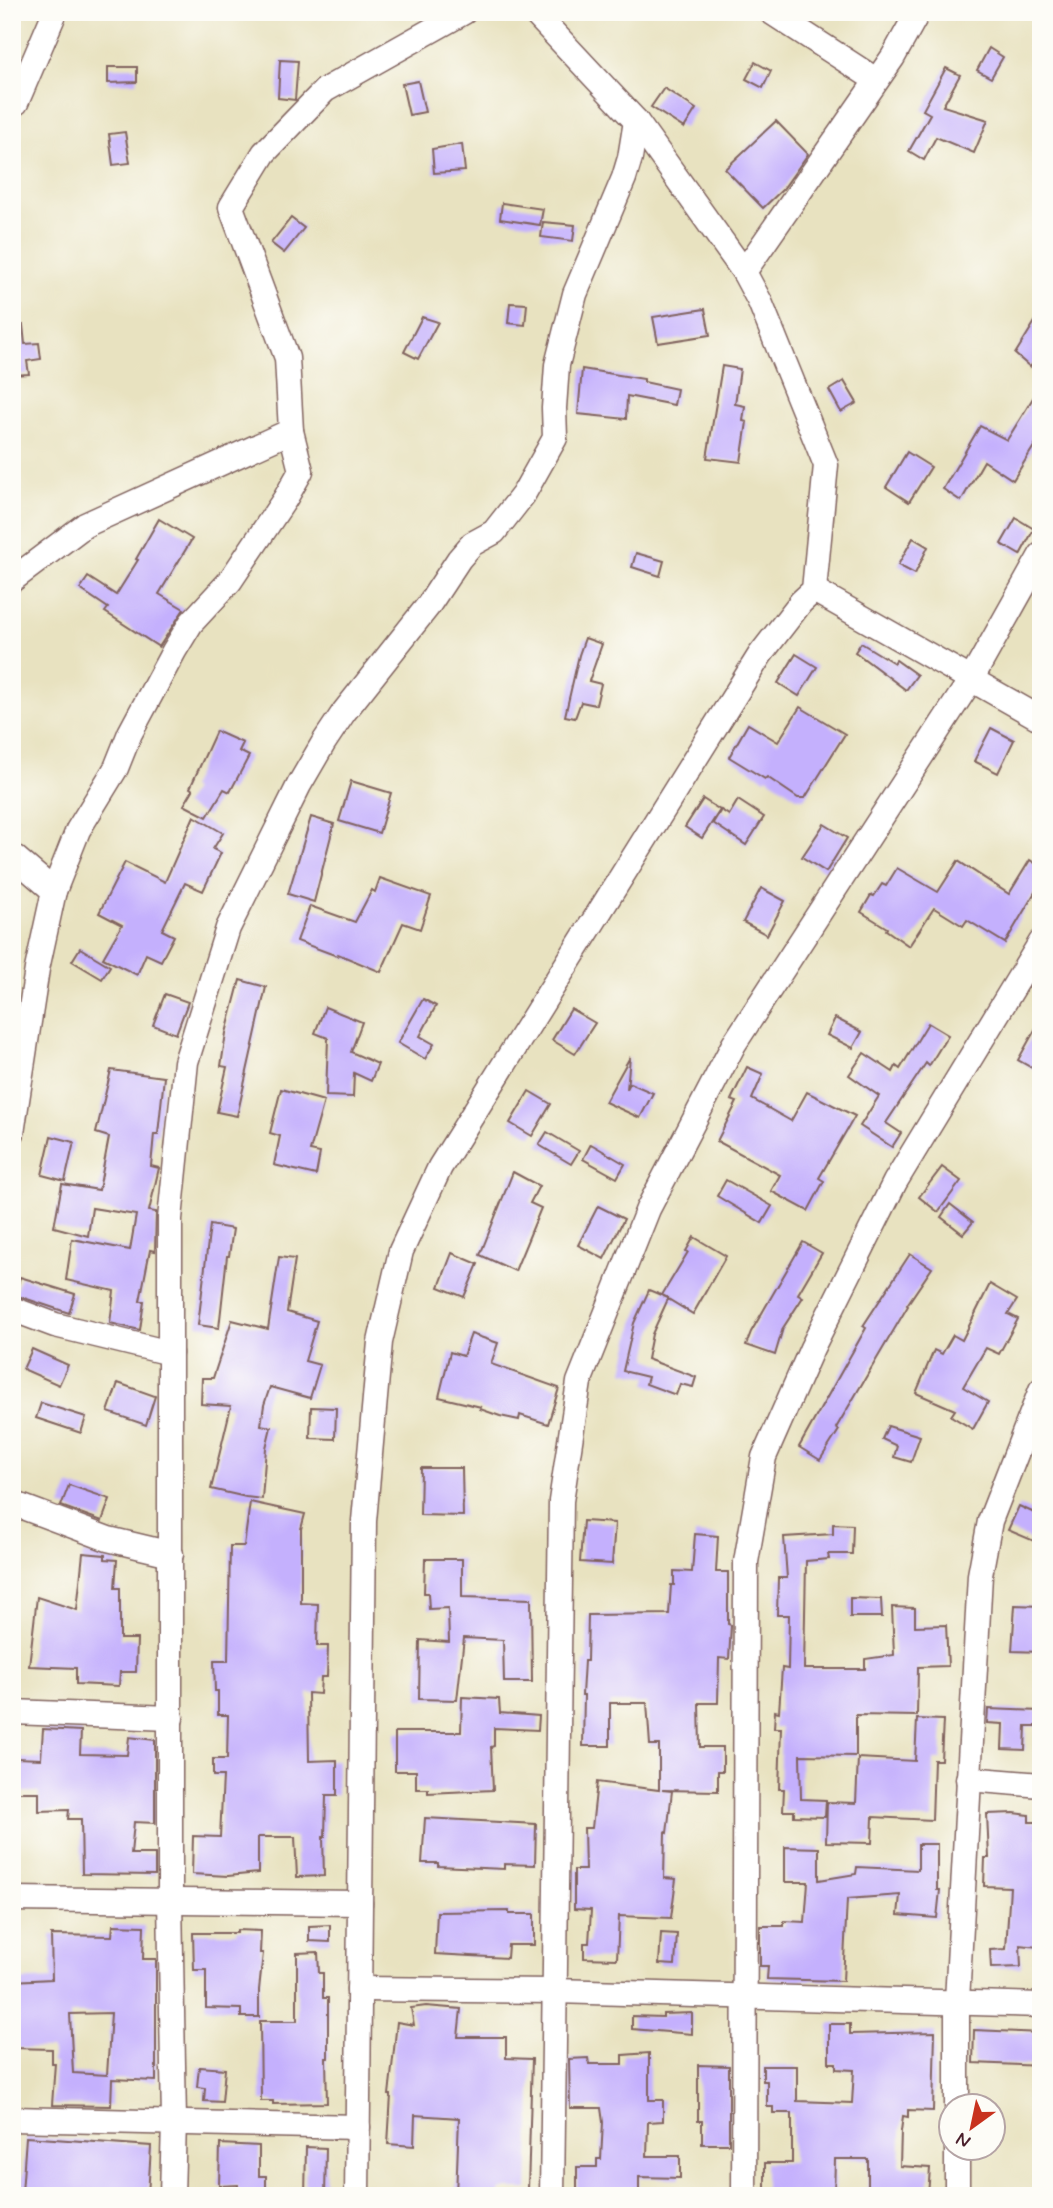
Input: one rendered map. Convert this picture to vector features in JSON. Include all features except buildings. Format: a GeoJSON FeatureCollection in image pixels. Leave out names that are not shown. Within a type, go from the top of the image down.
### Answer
{"type":"FeatureCollection","features":[{"type":"Feature","properties":{"kind":"street"},"geometry":{"type":"LineString","coordinates":[[12,102],[16,103],[55,12]]}},
{"type":"Feature","properties":{"kind":"street"},"geometry":{"type":"LineString","coordinates":[[12,1133],[37,970],[54,891],[78,830],[116,768],[130,733],[191,623],[230,581],[301,471],[291,431],[287,358],[231,207],[264,153],[325,90],[464,12]]}},
{"type":"Feature","properties":{"kind":"street"},"geometry":{"type":"LineString","coordinates":[[771,12],[876,80]]}},
{"type":"Feature","properties":{"kind":"street"},"geometry":{"type":"LineString","coordinates":[[744,272],[893,57],[918,12]]}},
{"type":"Feature","properties":{"kind":"street"},"geometry":{"type":"LineString","coordinates":[[357,2196],[364,1521],[380,1342],[401,1251],[440,1167],[723,714],[760,655],[801,602],[814,590],[825,465],[760,302],[744,272],[636,121],[548,17]]}},
{"type":"Feature","properties":{"kind":"street"},"geometry":{"type":"LineString","coordinates":[[172,2196],[174,2121],[170,1900],[170,1219],[186,1062],[228,928],[299,785],[344,712],[428,607],[459,559],[472,544],[494,532],[523,495],[555,438],[557,366],[575,294],[624,178],[636,121]]}},
{"type":"Feature","properties":{"kind":"street"},"geometry":{"type":"LineString","coordinates":[[12,580],[85,525],[291,431]]}},
{"type":"Feature","properties":{"kind":"street"},"geometry":{"type":"LineString","coordinates":[[552,2196],[561,1501],[579,1382],[648,1209],[734,1044],[972,678],[1041,555]]}},
{"type":"Feature","properties":{"kind":"street"},"geometry":{"type":"LineString","coordinates":[[814,590],[1041,719]]}},
{"type":"Feature","properties":{"kind":"street"},"geometry":{"type":"LineString","coordinates":[[12,855],[54,891]]}},
{"type":"Feature","properties":{"kind":"street"},"geometry":{"type":"LineString","coordinates":[[744,2196],[746,1562],[764,1457],[812,1348],[895,1182],[1041,942]]}},
{"type":"Feature","properties":{"kind":"street"},"geometry":{"type":"LineString","coordinates":[[12,1309],[55,1325],[170,1353]]}},
{"type":"Feature","properties":{"kind":"street"},"geometry":{"type":"LineString","coordinates":[[957,2092],[957,2001],[982,1561],[990,1521],[1041,1390]]}},
{"type":"Feature","properties":{"kind":"street"},"geometry":{"type":"LineString","coordinates":[[12,1503],[108,1539],[171,1554]]}},
{"type":"Feature","properties":{"kind":"street"},"geometry":{"type":"LineString","coordinates":[[12,1712],[170,1718]]}},
{"type":"Feature","properties":{"kind":"street"},"geometry":{"type":"LineString","coordinates":[[968,1779],[1041,1785]]}},
{"type":"Feature","properties":{"kind":"street"},"geometry":{"type":"LineString","coordinates":[[12,1899],[360,1903]]}},
{"type":"Feature","properties":{"kind":"street"},"geometry":{"type":"LineString","coordinates":[[359,1989],[555,1990],[1041,2005]]}},
{"type":"Feature","properties":{"kind":"street"},"geometry":{"type":"LineString","coordinates":[[12,2119],[358,2127]]}},
{"type":"Feature","properties":{"kind":"street"},"geometry":{"type":"LineString","coordinates":[[957,2162],[957,2196]]}}]}
